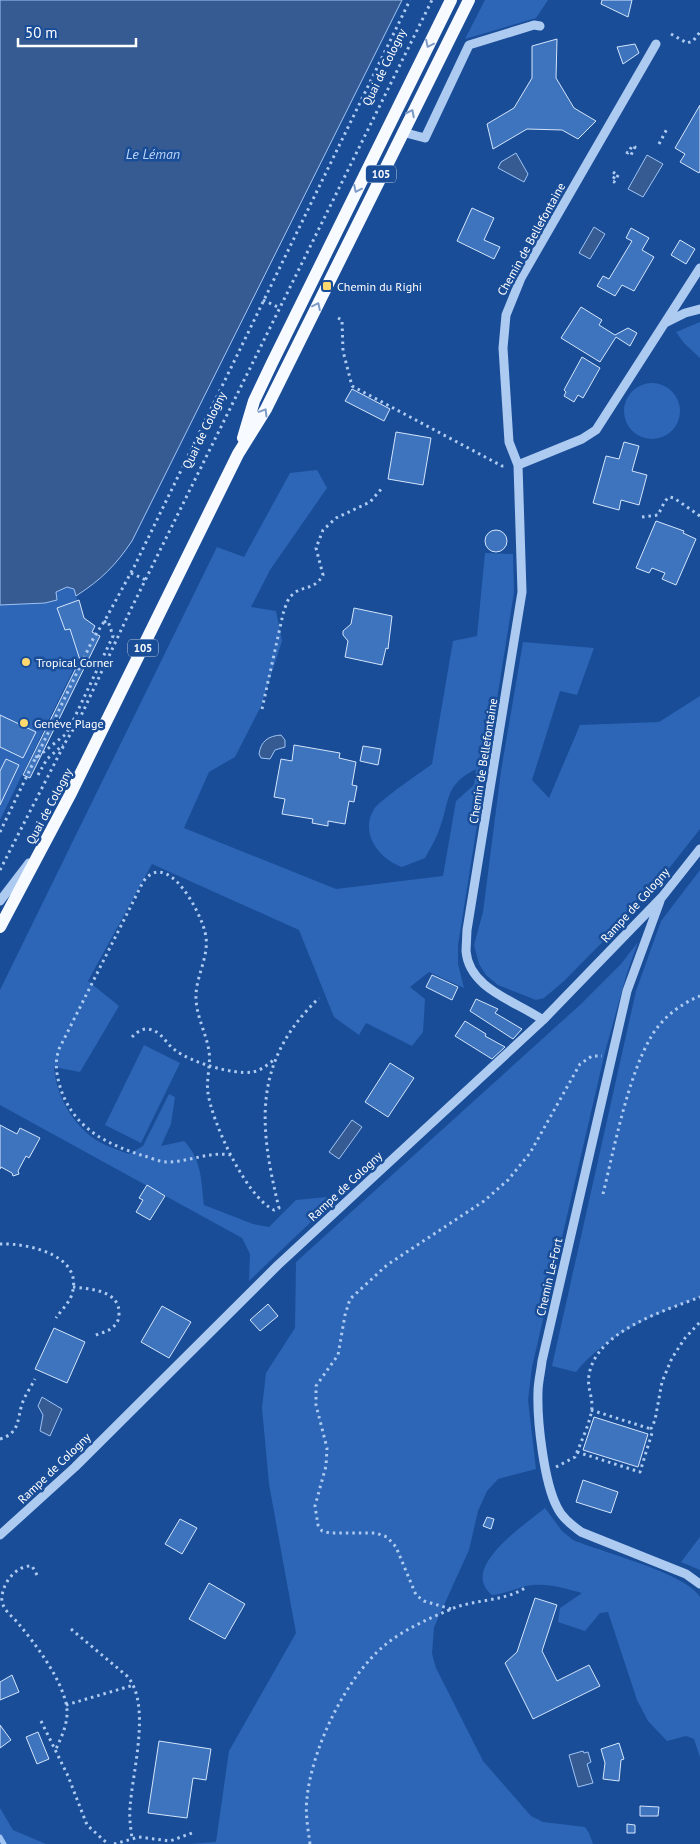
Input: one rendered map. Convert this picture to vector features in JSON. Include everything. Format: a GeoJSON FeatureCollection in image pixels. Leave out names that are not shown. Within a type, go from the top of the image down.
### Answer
{"type":"FeatureCollection","features":[{"type":"Feature","properties":{"kind":"main road","name":"Quai de Cologny"},"geometry":{"type":"LineString","coordinates":[[238,454],[254,401],[451,0]]}},
{"type":"Feature","properties":{"kind":"main road","name":"Quai de Cologny"},"geometry":{"type":"LineString","coordinates":[[0,928],[75,787],[238,454],[266,409],[469,0]]}},
{"type":"Feature","properties":{"kind":"main road"},"geometry":{"type":"LineString","coordinates":[[280,347],[288,346],[295,349]]}},
{"type":"Feature","properties":{"kind":"street"},"geometry":{"type":"LineString","coordinates":[[402,132],[425,138],[469,45],[534,25],[540,26]]}},
{"type":"Feature","properties":{"kind":"street","name":"Chemin de Bellefontaine"},"geometry":{"type":"LineString","coordinates":[[543,1020],[476,978],[468,964],[466,951],[522,592],[518,465],[509,442],[503,348],[504,326],[509,304],[521,278],[656,44]]}},
{"type":"Feature","properties":{"kind":"street"},"geometry":{"type":"LineString","coordinates":[[518,465],[582,439],[596,430],[700,268]]}},
{"type":"Feature","properties":{"kind":"street"},"geometry":{"type":"LineString","coordinates":[[663,324],[685,313],[700,310]]}},
{"type":"Feature","properties":{"kind":"street"},"geometry":{"type":"LineString","coordinates":[[0,901],[46,841]]}},
{"type":"Feature","properties":{"kind":"street","name":"Rampe de Cologny"},"geometry":{"type":"LineString","coordinates":[[0,1535],[75,1467],[278,1265],[543,1020],[662,897],[700,849]]}},
{"type":"Feature","properties":{"kind":"street","name":"Chemin Le-Fort"},"geometry":{"type":"LineString","coordinates":[[662,897],[627,991],[542,1361],[538,1391],[538,1411],[547,1472],[556,1507],[567,1521],[581,1532],[686,1574],[700,1584]]}},
{"type":"Feature","properties":{"kind":"path"},"geometry":{"type":"LineString","coordinates":[[0,832],[94,637],[131,573],[410,0]]}},
{"type":"Feature","properties":{"kind":"path","name":"Quai de Cologny"},"geometry":{"type":"LineString","coordinates":[[0,870],[65,743],[80,718],[432,0]]}},
{"type":"Feature","properties":{"kind":"path"},"geometry":{"type":"LineString","coordinates":[[671,34],[687,43],[693,41],[700,32]]}},
{"type":"Feature","properties":{"kind":"path"},"geometry":{"type":"LineString","coordinates":[[659,144],[668,127]]}},
{"type":"Feature","properties":{"kind":"path"},"geometry":{"type":"LineString","coordinates":[[626,152],[628,153],[632,146],[635,147],[630,157]]}},
{"type":"Feature","properties":{"kind":"path"},"geometry":{"type":"LineString","coordinates":[[614,172],[616,174],[612,181],[614,182],[620,172]]}},
{"type":"Feature","properties":{"kind":"path"},"geometry":{"type":"LineString","coordinates":[[263,300],[280,308]]}},
{"type":"Feature","properties":{"kind":"path"},"geometry":{"type":"LineString","coordinates":[[338,318],[342,320],[343,351],[352,386],[502,466],[518,465]]}},
{"type":"Feature","properties":{"kind":"path"},"geometry":{"type":"LineString","coordinates":[[262,708],[282,614],[288,600],[295,592],[317,584],[323,575],[316,555],[320,536],[331,522],[370,502],[383,487]]}},
{"type":"Feature","properties":{"kind":"path"},"geometry":{"type":"LineString","coordinates":[[642,517],[656,517],[669,497],[674,498],[700,516]]}},
{"type":"Feature","properties":{"kind":"path"},"geometry":{"type":"LineString","coordinates":[[131,573],[146,580]]}},
{"type":"Feature","properties":{"kind":"path"},"geometry":{"type":"LineString","coordinates":[[35,759],[66,734],[72,723],[112,636],[108,621],[104,622]]}},
{"type":"Feature","properties":{"kind":"path"},"geometry":{"type":"LineString","coordinates":[[38,775],[47,759],[65,743]]}},
{"type":"Feature","properties":{"kind":"path"},"geometry":{"type":"LineString","coordinates":[[231,1155],[216,1154],[166,1162],[112,1144],[85,1128],[67,1102],[59,1080],[56,1062],[59,1049],[143,882],[150,874],[157,872],[168,874],[176,881],[196,910],[206,933],[206,954],[196,999],[198,1018],[208,1047],[208,1093],[210,1107],[231,1155],[258,1197],[274,1210],[279,1208],[268,1162],[264,1123],[265,1095],[276,1059],[300,1018],[319,998]]}},
{"type":"Feature","properties":{"kind":"path"},"geometry":{"type":"LineString","coordinates":[[603,1194],[632,1086],[650,1038],[669,1016],[688,1001],[700,996]]}},
{"type":"Feature","properties":{"kind":"path"},"geometry":{"type":"LineString","coordinates":[[132,1037],[141,1030],[149,1029],[163,1036],[175,1050],[208,1065],[252,1072],[276,1059]]}},
{"type":"Feature","properties":{"kind":"path"},"geometry":{"type":"LineString","coordinates":[[451,1609],[424,1601],[416,1595],[396,1547],[387,1537],[376,1533],[330,1533],[322,1531],[318,1525],[315,1506],[326,1466],[327,1448],[316,1405],[316,1386],[338,1355],[347,1308],[350,1300],[363,1285],[399,1256],[472,1209],[499,1188],[530,1153],[580,1064],[592,1056],[613,1056]]}},
{"type":"Feature","properties":{"kind":"path"},"geometry":{"type":"LineString","coordinates":[[0,1244],[34,1247],[57,1257],[68,1269],[73,1287],[67,1303],[56,1318]]}},
{"type":"Feature","properties":{"kind":"path"},"geometry":{"type":"LineString","coordinates":[[73,1287],[95,1289],[113,1298],[118,1304],[119,1317],[115,1326],[94,1336]]}},
{"type":"Feature","properties":{"kind":"path"},"geometry":{"type":"LineString","coordinates":[[547,1472],[575,1457],[591,1410],[589,1374],[600,1350],[626,1330],[664,1311],[700,1297]]}},
{"type":"Feature","properties":{"kind":"path"},"geometry":{"type":"LineString","coordinates":[[577,1452],[640,1472],[652,1433],[651,1429],[655,1420],[662,1382],[672,1358],[684,1338],[700,1322]]}},
{"type":"Feature","properties":{"kind":"path"},"geometry":{"type":"LineString","coordinates":[[0,1439],[11,1434],[18,1425],[24,1399],[35,1379]]}},
{"type":"Feature","properties":{"kind":"path"},"geometry":{"type":"LineString","coordinates":[[591,1410],[651,1429]]}},
{"type":"Feature","properties":{"kind":"path"},"geometry":{"type":"LineString","coordinates":[[37,1575],[32,1566],[18,1570],[5,1583],[0,1596],[7,1613],[18,1623],[55,1677],[66,1705],[66,1720],[55,1751]]}},
{"type":"Feature","properties":{"kind":"path"},"geometry":{"type":"LineString","coordinates":[[310,1844],[306,1800],[313,1766],[322,1740],[351,1685],[369,1661],[390,1641],[451,1609],[511,1595],[525,1588]]}},
{"type":"Feature","properties":{"kind":"path"},"geometry":{"type":"LineString","coordinates":[[71,1629],[127,1676],[134,1685],[138,1696],[138,1735],[130,1810],[132,1840]]}},
{"type":"Feature","properties":{"kind":"path"},"geometry":{"type":"LineString","coordinates":[[66,1705],[134,1685]]}},
{"type":"Feature","properties":{"kind":"path"},"geometry":{"type":"LineString","coordinates":[[41,1721],[87,1825],[108,1844]]}},
{"type":"Feature","properties":{"kind":"path"},"geometry":{"type":"LineString","coordinates":[[114,1844],[139,1837],[164,1841],[192,1833]]}},
{"type":"Feature","properties":{"kind":"shaded area"},"geometry":{"type":"Polygon","coordinates":[[[485,0],[548,0],[536,18],[465,39],[485,0]]]}},
{"type":"Feature","properties":{"kind":"shaded area"},"geometry":{"type":"Polygon","coordinates":[[[700,322],[700,358],[684,343],[676,332],[700,322]]]}},
{"type":"Feature","properties":{"kind":"shaded area"},"geometry":{"type":"Polygon","coordinates":[[[652,383],[663,385],[672,391],[678,400],[680,411],[678,422],[672,431],[663,437],[652,439],[641,437],[632,431],[626,422],[624,411],[626,400],[632,391],[641,385],[652,383]]]}},
{"type":"Feature","properties":{"kind":"shaded area"},"geometry":{"type":"Polygon","coordinates":[[[317,470],[327,488],[270,570],[251,607],[276,611],[282,641],[261,706],[235,757],[209,772],[184,828],[336,889],[443,876],[456,801],[474,785],[476,769],[465,775],[453,788],[438,833],[425,858],[402,867],[386,858],[370,836],[370,818],[378,805],[432,764],[453,641],[477,636],[485,553],[513,554],[514,592],[458,945],[458,964],[464,988],[429,972],[410,987],[425,999],[423,1032],[412,1046],[366,1023],[359,1035],[334,1017],[299,930],[152,864],[88,981],[119,1006],[80,1072],[54,1067],[55,1078],[62,1098],[80,1126],[96,1140],[129,1154],[143,1146],[169,1094],[175,1097],[171,1124],[161,1146],[184,1141],[190,1148],[200,1171],[204,1205],[253,1224],[269,1227],[296,1200],[338,1196],[249,1281],[250,1254],[242,1238],[0,1105],[0,990],[217,547],[244,557],[290,473],[317,470]]]}},
{"type":"Feature","properties":{"kind":"shaded area","name":"Genève Plage"},"geometry":{"type":"Polygon","coordinates":[[[67,587],[74,589],[83,618],[95,625],[0,820],[0,605],[45,603],[56,592],[67,587]]]}},
{"type":"Feature","properties":{"kind":"shaded area"},"geometry":{"type":"Polygon","coordinates":[[[523,642],[594,648],[577,695],[560,691],[532,780],[549,798],[580,725],[659,722],[700,696],[700,829],[644,900],[564,981],[544,998],[536,1000],[498,985],[486,975],[479,964],[474,945],[483,912],[501,771],[523,642]]]}},
{"type":"Feature","properties":{"kind":"shaded area"},"geometry":{"type":"Polygon","coordinates":[[[700,870],[700,1297],[649,1318],[617,1336],[588,1359],[576,1372],[552,1366],[636,991],[661,921],[700,870]]]}},
{"type":"Feature","properties":{"kind":"shaded area"},"geometry":{"type":"Polygon","coordinates":[[[638,942],[627,973],[605,1052],[532,1367],[528,1400],[536,1469],[498,1479],[487,1491],[478,1511],[469,1550],[434,1627],[432,1654],[436,1668],[483,1761],[531,1816],[543,1822],[585,1827],[593,1844],[189,1844],[216,1842],[229,1751],[296,1633],[269,1484],[262,1408],[266,1373],[295,1328],[296,1262],[581,1004],[621,964],[638,942]]]}},
{"type":"Feature","properties":{"kind":"shaded area"},"geometry":{"type":"Polygon","coordinates":[[[144,1045],[180,1063],[141,1143],[105,1125],[144,1045]]]}},
{"type":"Feature","properties":{"kind":"shaded area"},"geometry":{"type":"Polygon","coordinates":[[[545,1508],[562,1531],[573,1540],[661,1572],[692,1588],[700,1597],[700,1757],[694,1739],[686,1736],[667,1741],[648,1721],[637,1700],[608,1612],[600,1613],[585,1631],[558,1622],[560,1608],[582,1593],[554,1586],[533,1585],[492,1595],[484,1584],[483,1572],[499,1547],[545,1508]]]}},
{"type":"Feature","properties":{"kind":"shaded area"},"geometry":{"type":"Polygon","coordinates":[[[700,1537],[700,1570],[681,1562],[700,1537]]]}},
{"type":"Feature","properties":{"kind":"shaded area"},"geometry":{"type":"Polygon","coordinates":[[[0,1808],[13,1830],[46,1844],[0,1844],[0,1808]]]}},
{"type":"Feature","properties":{"kind":"water","name":"Le Léman"},"geometry":{"type":"Polygon","coordinates":[[[0,0],[402,0],[132,541],[107,572],[76,596],[74,589],[67,587],[56,592],[57,600],[45,603],[0,605],[0,0]]]}},
{"type":"Feature","properties":{"kind":"water"},"geometry":{"type":"Polygon","coordinates":[[[516,153],[528,174],[524,182],[498,168],[501,162],[516,153]]]}},
{"type":"Feature","properties":{"kind":"water"},"geometry":{"type":"Polygon","coordinates":[[[647,155],[663,164],[643,197],[628,189],[647,155]]]}},
{"type":"Feature","properties":{"kind":"water"},"geometry":{"type":"Polygon","coordinates":[[[594,227],[605,234],[590,259],[579,253],[594,227]]]}},
{"type":"Feature","properties":{"kind":"water"},"geometry":{"type":"Polygon","coordinates":[[[281,735],[285,740],[285,747],[275,750],[270,759],[261,758],[259,754],[263,743],[269,738],[281,735]]]}},
{"type":"Feature","properties":{"kind":"water"},"geometry":{"type":"Polygon","coordinates":[[[352,1120],[362,1127],[339,1159],[329,1152],[352,1120]]]}},
{"type":"Feature","properties":{"kind":"water"},"geometry":{"type":"Polygon","coordinates":[[[42,1397],[62,1409],[50,1436],[40,1431],[43,1415],[38,1406],[42,1397]]]}},
{"type":"Feature","properties":{"kind":"water"},"geometry":{"type":"Polygon","coordinates":[[[583,1751],[584,1753],[588,1752],[591,1762],[587,1764],[593,1783],[578,1787],[569,1755],[583,1751]]]}},
{"type":"Feature","properties":{"kind":"building"},"geometry":{"type":"Polygon","coordinates":[[[602,0],[632,0],[628,17],[601,4],[602,0]]]}},
{"type":"Feature","properties":{"kind":"building"},"geometry":{"type":"Polygon","coordinates":[[[557,39],[556,78],[574,108],[596,121],[578,139],[562,130],[527,129],[493,149],[487,124],[514,108],[532,78],[532,46],[557,39]]]}},
{"type":"Feature","properties":{"kind":"building"},"geometry":{"type":"Polygon","coordinates":[[[635,44],[639,53],[623,64],[617,47],[635,44]]]}},
{"type":"Feature","properties":{"kind":"building"},"geometry":{"type":"Polygon","coordinates":[[[700,105],[699,173],[680,162],[685,154],[675,148],[700,105]]]}},
{"type":"Feature","properties":{"kind":"building"},"geometry":{"type":"Polygon","coordinates":[[[472,208],[494,218],[484,240],[500,247],[494,259],[457,241],[472,208]]]}},
{"type":"Feature","properties":{"kind":"building"},"geometry":{"type":"Polygon","coordinates":[[[631,228],[649,238],[642,250],[654,257],[634,291],[622,285],[615,296],[597,286],[603,276],[609,279],[632,241],[626,238],[631,228]]]}},
{"type":"Feature","properties":{"kind":"building"},"geometry":{"type":"Polygon","coordinates":[[[680,240],[695,249],[686,264],[671,255],[680,240]]]}},
{"type":"Feature","properties":{"kind":"building"},"geometry":{"type":"Polygon","coordinates":[[[581,307],[602,320],[599,325],[615,335],[628,328],[637,333],[630,346],[616,337],[600,362],[561,338],[581,307]]]}},
{"type":"Feature","properties":{"kind":"building"},"geometry":{"type":"Polygon","coordinates":[[[582,357],[600,368],[583,398],[578,395],[574,402],[564,396],[566,392],[564,390],[582,357]]]}},
{"type":"Feature","properties":{"kind":"building"},"geometry":{"type":"Polygon","coordinates":[[[352,389],[390,409],[384,421],[345,401],[352,389]]]}},
{"type":"Feature","properties":{"kind":"building"},"geometry":{"type":"Polygon","coordinates":[[[396,432],[431,438],[423,485],[388,479],[396,432]]]}},
{"type":"Feature","properties":{"kind":"building"},"geometry":{"type":"Polygon","coordinates":[[[624,442],[639,446],[632,471],[647,475],[639,505],[621,500],[619,510],[593,503],[606,456],[619,459],[624,442]]]}},
{"type":"Feature","properties":{"kind":"building"},"geometry":{"type":"Polygon","coordinates":[[[656,521],[684,531],[683,533],[696,539],[676,585],[662,579],[665,573],[652,568],[649,573],[636,568],[656,521]]]}},
{"type":"Feature","properties":{"kind":"building"},"geometry":{"type":"Polygon","coordinates":[[[496,530],[504,533],[507,541],[504,549],[496,552],[488,549],[485,541],[488,533],[496,530]]]}},
{"type":"Feature","properties":{"kind":"building"},"geometry":{"type":"Polygon","coordinates":[[[79,600],[84,618],[95,626],[92,632],[100,636],[30,778],[23,775],[80,660],[70,629],[65,630],[57,608],[79,600]]]}},
{"type":"Feature","properties":{"kind":"building"},"geometry":{"type":"Polygon","coordinates":[[[354,608],[392,616],[388,649],[386,648],[382,665],[345,657],[348,641],[343,635],[343,631],[351,624],[354,608]]]}},
{"type":"Feature","properties":{"kind":"building"},"geometry":{"type":"Polygon","coordinates":[[[0,715],[36,732],[23,758],[0,747],[0,715]]]}},
{"type":"Feature","properties":{"kind":"building"},"geometry":{"type":"Polygon","coordinates":[[[294,745],[340,753],[339,758],[356,762],[352,785],[357,786],[354,802],[349,801],[345,824],[328,821],[328,826],[312,823],[313,819],[282,814],[285,799],[274,797],[281,759],[292,761],[294,745]]]}},
{"type":"Feature","properties":{"kind":"building"},"geometry":{"type":"Polygon","coordinates":[[[363,746],[381,749],[378,765],[360,761],[363,746]]]}},
{"type":"Feature","properties":{"kind":"building"},"geometry":{"type":"Polygon","coordinates":[[[6,759],[19,765],[0,805],[0,771],[6,759]]]}},
{"type":"Feature","properties":{"kind":"building"},"geometry":{"type":"Polygon","coordinates":[[[432,975],[458,987],[452,1000],[426,987],[432,975]]]}},
{"type":"Feature","properties":{"kind":"building"},"geometry":{"type":"Polygon","coordinates":[[[476,999],[498,1009],[495,1013],[522,1029],[513,1039],[470,1011],[476,999]]]}},
{"type":"Feature","properties":{"kind":"building"},"geometry":{"type":"Polygon","coordinates":[[[465,1021],[486,1034],[485,1036],[505,1047],[492,1059],[455,1036],[465,1021]]]}},
{"type":"Feature","properties":{"kind":"building"},"geometry":{"type":"Polygon","coordinates":[[[390,1063],[414,1078],[388,1117],[365,1102],[390,1063]]]}},
{"type":"Feature","properties":{"kind":"building"},"geometry":{"type":"Polygon","coordinates":[[[0,1125],[17,1134],[20,1128],[40,1138],[29,1158],[26,1156],[18,1171],[19,1174],[13,1176],[12,1173],[1,1167],[0,1169],[0,1125]]]}},
{"type":"Feature","properties":{"kind":"building"},"geometry":{"type":"Polygon","coordinates":[[[147,1185],[165,1196],[150,1220],[136,1212],[143,1200],[139,1198],[147,1185]]]}},
{"type":"Feature","properties":{"kind":"building"},"geometry":{"type":"Polygon","coordinates":[[[268,1304],[278,1316],[260,1331],[250,1320],[268,1304]]]}},
{"type":"Feature","properties":{"kind":"building"},"geometry":{"type":"Polygon","coordinates":[[[162,1306],[191,1322],[169,1358],[141,1342],[162,1306]]]}},
{"type":"Feature","properties":{"kind":"building"},"geometry":{"type":"Polygon","coordinates":[[[54,1328],[85,1342],[67,1383],[35,1369],[54,1328]]]}},
{"type":"Feature","properties":{"kind":"building"},"geometry":{"type":"Polygon","coordinates":[[[594,1417],[648,1434],[638,1467],[583,1450],[594,1417]]]}},
{"type":"Feature","properties":{"kind":"building"},"geometry":{"type":"Polygon","coordinates":[[[583,1480],[618,1492],[611,1513],[576,1502],[583,1480]]]}},
{"type":"Feature","properties":{"kind":"building"},"geometry":{"type":"Polygon","coordinates":[[[487,1517],[494,1519],[491,1529],[483,1526],[487,1517]]]}},
{"type":"Feature","properties":{"kind":"building"},"geometry":{"type":"Polygon","coordinates":[[[180,1519],[197,1528],[182,1554],[165,1544],[180,1519]]]}},
{"type":"Feature","properties":{"kind":"building"},"geometry":{"type":"Polygon","coordinates":[[[209,1583],[245,1604],[225,1639],[189,1619],[209,1583]]]}},
{"type":"Feature","properties":{"kind":"building"},"geometry":{"type":"Polygon","coordinates":[[[535,1598],[557,1605],[542,1651],[557,1681],[589,1665],[600,1686],[533,1719],[505,1663],[517,1652],[535,1598]]]}},
{"type":"Feature","properties":{"kind":"building"},"geometry":{"type":"Polygon","coordinates":[[[12,1675],[19,1692],[0,1700],[0,1682],[12,1675]]]}},
{"type":"Feature","properties":{"kind":"building"},"geometry":{"type":"Polygon","coordinates":[[[0,1725],[11,1740],[0,1748],[0,1725]]]}},
{"type":"Feature","properties":{"kind":"building"},"geometry":{"type":"Polygon","coordinates":[[[38,1732],[49,1759],[37,1764],[26,1737],[38,1732]]]}},
{"type":"Feature","properties":{"kind":"building"},"geometry":{"type":"Polygon","coordinates":[[[159,1741],[211,1749],[206,1780],[193,1778],[187,1818],[148,1813],[159,1741]]]}},
{"type":"Feature","properties":{"kind":"building"},"geometry":{"type":"Polygon","coordinates":[[[619,1743],[624,1759],[621,1760],[619,1781],[603,1779],[605,1763],[601,1749],[619,1743]]]}},
{"type":"Feature","properties":{"kind":"building"},"geometry":{"type":"Polygon","coordinates":[[[640,1806],[659,1807],[658,1816],[640,1816],[640,1806]]]}},
{"type":"Feature","properties":{"kind":"building"},"geometry":{"type":"Polygon","coordinates":[[[627,1824],[635,1825],[635,1833],[627,1833],[627,1824]]]}},
{"type":"Feature","properties":{"kind":"waterway"},"geometry":{"type":"LineString","coordinates":[[0,1837],[4,1844]]}},
{"type":"Feature","properties":{"kind":"place","name":"Chemin du Righi"},"geometry":{"type":"Point","coordinates":[327,286]}},
{"type":"Feature","properties":{"kind":"place","name":"Tropical Corner"},"geometry":{"type":"Point","coordinates":[26,662]}},
{"type":"Feature","properties":{"kind":"place","name":"Genève Plage"},"geometry":{"type":"Point","coordinates":[24,723]}}]}
